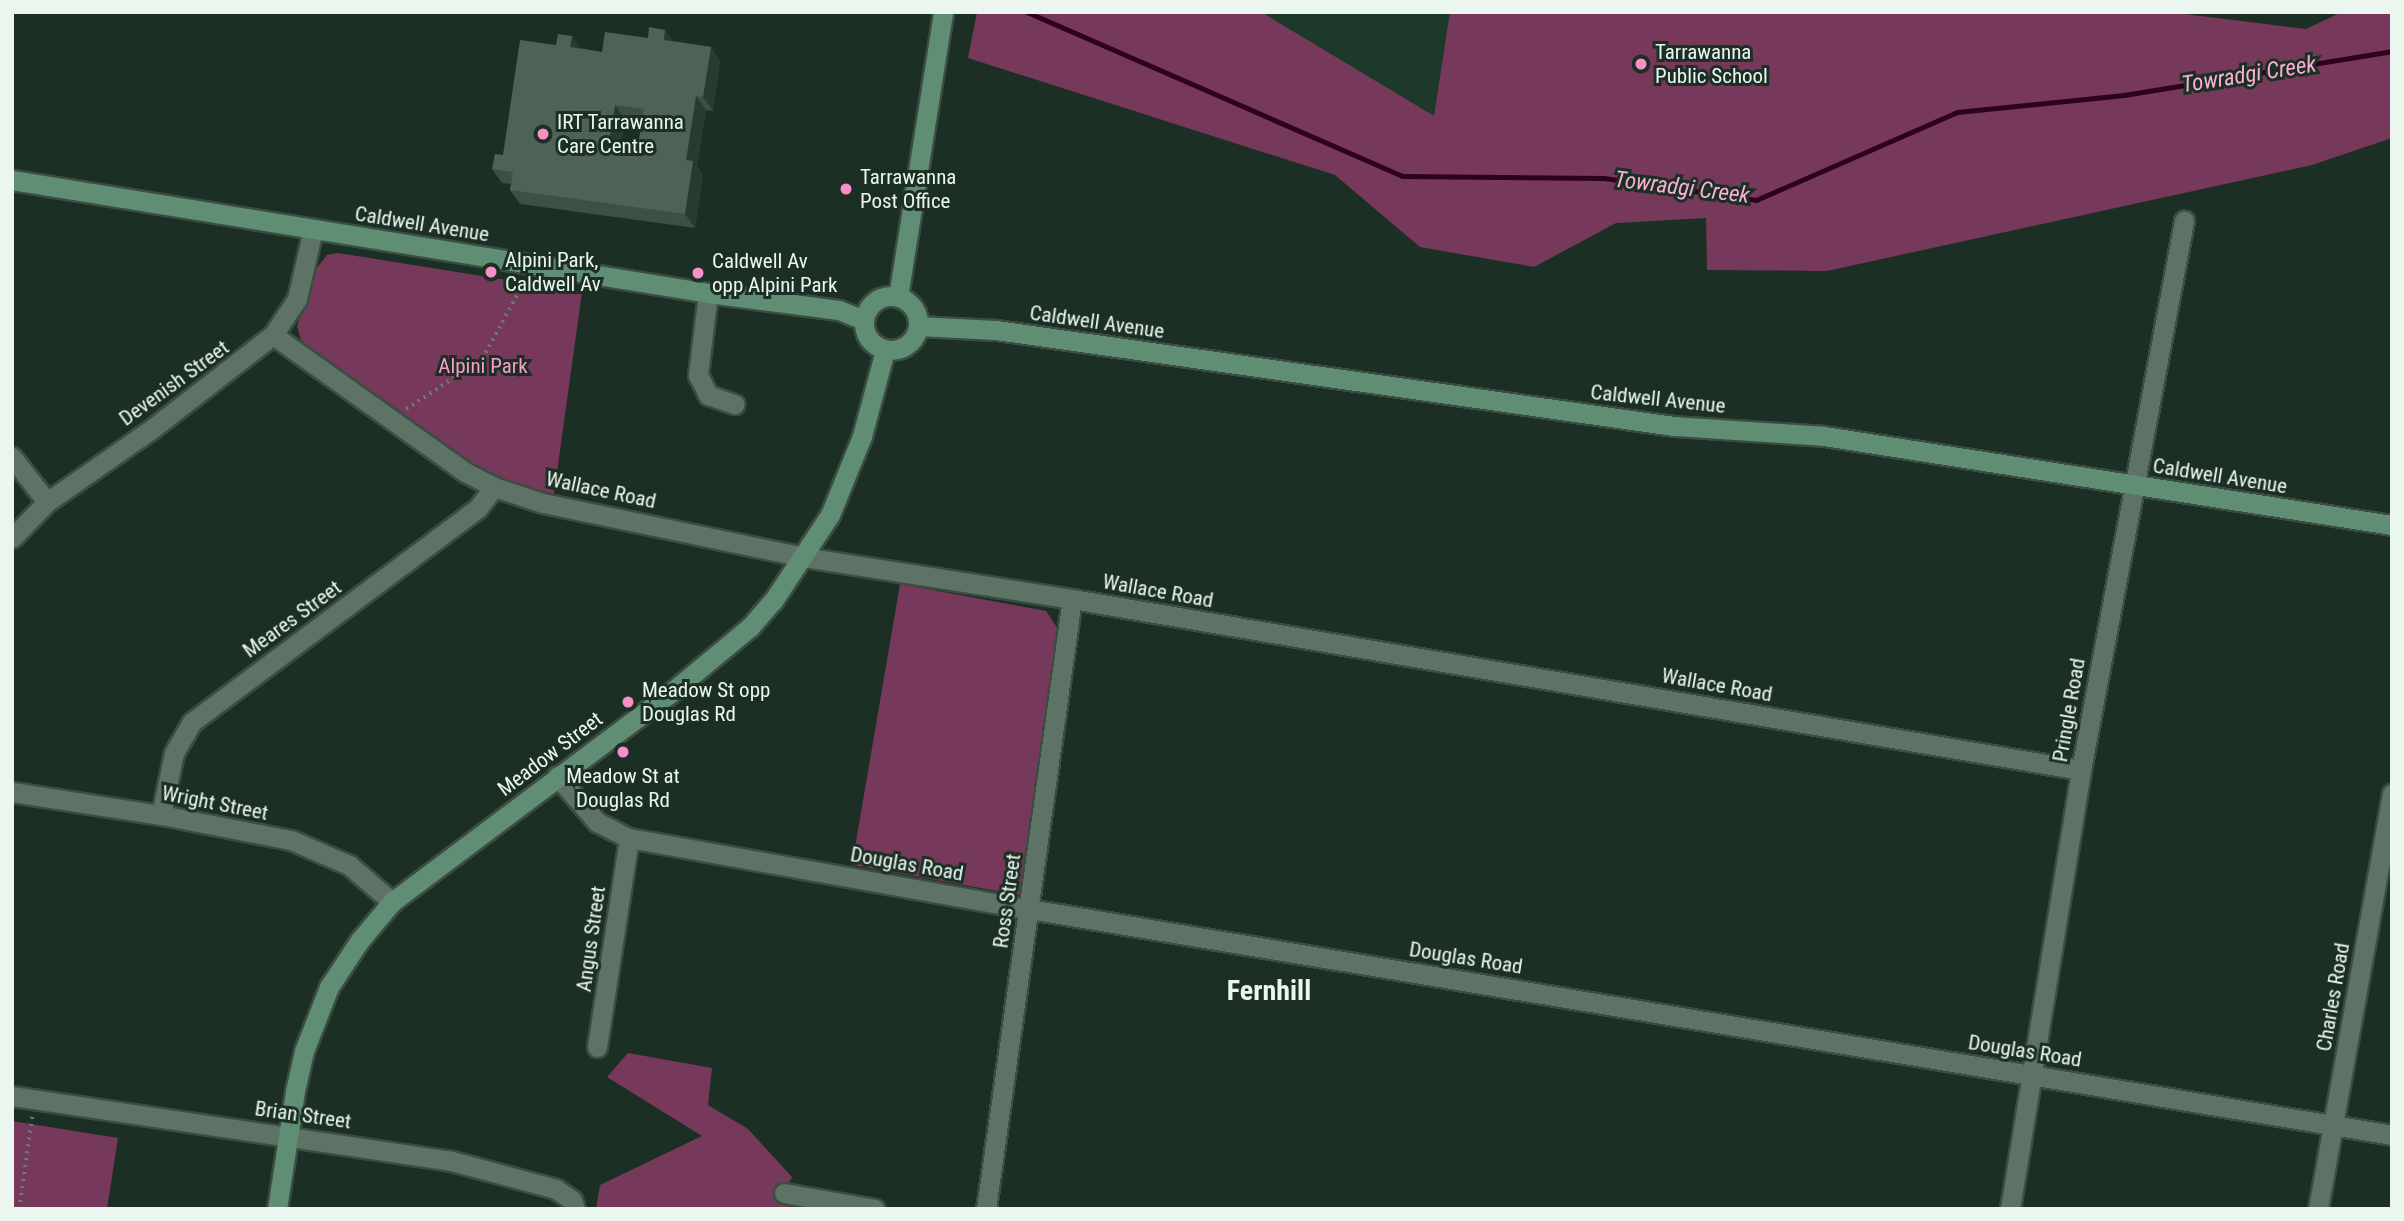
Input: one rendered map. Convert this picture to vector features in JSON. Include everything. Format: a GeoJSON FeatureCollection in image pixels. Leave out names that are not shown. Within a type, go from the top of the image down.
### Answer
{"type":"FeatureCollection","features":[{"type":"Feature","properties":{"kind":"main road"},"geometry":{"type":"LineString","coordinates":[[898,297],[942,16]]}},
{"type":"Feature","properties":{"kind":"main road","name":"Caldwell Avenue"},"geometry":{"type":"LineString","coordinates":[[12,180],[708,293],[839,310],[864,320]]}},
{"type":"Feature","properties":{"kind":"main road"},"geometry":{"type":"LineString","coordinates":[[898,297],[914,308],[918,326],[909,344],[900,349],[885,350],[871,342],[866,334],[864,320],[869,307],[879,299],[898,297]]}},
{"type":"Feature","properties":{"kind":"main road","name":"Caldwell Avenue"},"geometry":{"type":"LineString","coordinates":[[918,326],[996,330],[1674,426],[1824,436],[2392,525]]}},
{"type":"Feature","properties":{"kind":"main road","name":"Meadow Street"},"geometry":{"type":"LineString","coordinates":[[277,1209],[295,1091],[318,1011],[360,940],[392,902],[719,655],[773,601],[830,515],[862,436],[885,350]]}},
{"type":"Feature","properties":{"kind":"street","name":"Pringle Road"},"geometry":{"type":"LineString","coordinates":[[2010,1209],[2034,1075],[2081,770],[2184,221]]}},
{"type":"Feature","properties":{"kind":"street","name":"Devenish Street"},"geometry":{"type":"LineString","coordinates":[[12,538],[47,502],[153,428],[272,335],[297,299],[313,229]]}},
{"type":"Feature","properties":{"kind":"street"},"geometry":{"type":"LineString","coordinates":[[708,293],[698,375],[708,395],[734,404]]}},
{"type":"Feature","properties":{"kind":"street","name":"Wallace Road"},"geometry":{"type":"LineString","coordinates":[[272,335],[465,472],[494,487],[543,503],[804,557],[1072,599],[2081,770]]}},
{"type":"Feature","properties":{"kind":"street"},"geometry":{"type":"LineString","coordinates":[[12,457],[47,502]]}},
{"type":"Feature","properties":{"kind":"street","name":"Meares Street"},"geometry":{"type":"LineString","coordinates":[[161,815],[174,753],[192,722],[478,508],[494,487]]}},
{"type":"Feature","properties":{"kind":"street","name":"Ross Street"},"geometry":{"type":"LineString","coordinates":[[986,1209],[1072,599]]}},
{"type":"Feature","properties":{"kind":"street","name":"Douglas Road"},"geometry":{"type":"LineString","coordinates":[[557,776],[597,822],[629,838],[1029,909],[2392,1135]]}},
{"type":"Feature","properties":{"kind":"street","name":"Wright Street"},"geometry":{"type":"LineString","coordinates":[[12,792],[161,815],[290,840],[324,852],[349,865],[392,902]]}},
{"type":"Feature","properties":{"kind":"street","name":"Charles Road"},"geometry":{"type":"LineString","coordinates":[[2318,1209],[2392,794]]}},
{"type":"Feature","properties":{"kind":"street","name":"Angus Street"},"geometry":{"type":"LineString","coordinates":[[597,1047],[629,838]]}},
{"type":"Feature","properties":{"kind":"street","name":"Brian Street"},"geometry":{"type":"LineString","coordinates":[[12,1096],[448,1160],[556,1189],[572,1200],[575,1209]]}},
{"type":"Feature","properties":{"kind":"street"},"geometry":{"type":"LineString","coordinates":[[784,1193],[875,1209]]}},
{"type":"Feature","properties":{"kind":"path"},"geometry":{"type":"LineString","coordinates":[[412,405],[482,359],[518,293]]}},
{"type":"Feature","properties":{"kind":"path"},"geometry":{"type":"LineString","coordinates":[[19,1209],[34,1099]]}},
{"type":"Feature","properties":{"kind":"shaded area","name":"Tarrawanna Public School"},"geometry":{"type":"Polygon","coordinates":[[[1261,12],[2009,12],[1435,117],[1261,12]]]}},
{"type":"Feature","properties":{"kind":"green space"},"geometry":{"type":"Polygon","coordinates":[[[977,12],[1261,12],[1434,116],[1450,12],[2168,12],[2306,29],[2342,12],[2392,12],[2392,138],[2312,165],[1827,271],[1707,270],[1706,218],[1616,223],[1534,267],[1420,247],[1335,175],[968,58],[977,12]]]}},
{"type":"Feature","properties":{"kind":"green space","name":"Alpini Park"},"geometry":{"type":"Polygon","coordinates":[[[338,253],[582,292],[554,494],[510,482],[457,456],[303,347],[297,326],[316,269],[327,255],[338,253]]]}},
{"type":"Feature","properties":{"kind":"green space"},"geometry":{"type":"Polygon","coordinates":[[[900,584],[1046,611],[1060,632],[1019,895],[852,865],[900,584]]]}},
{"type":"Feature","properties":{"kind":"green space"},"geometry":{"type":"Polygon","coordinates":[[[628,1053],[712,1068],[708,1105],[748,1129],[792,1177],[784,1193],[789,1209],[596,1209],[600,1185],[702,1136],[607,1077],[628,1053]]]}},
{"type":"Feature","properties":{"kind":"green space"},"geometry":{"type":"Polygon","coordinates":[[[12,1121],[118,1138],[107,1209],[12,1209],[12,1121]]]}},
{"type":"Feature","properties":{"kind":"building","name":"IRT Tarrawanna Care Centre"},"geometry":{"type":"Polygon","coordinates":[[[649,27],[665,30],[664,40],[711,47],[703,97],[696,96],[686,160],[693,161],[685,214],[510,190],[513,172],[492,169],[495,154],[503,155],[520,40],[556,45],[558,34],[572,36],[570,47],[602,52],[605,32],[648,38],[649,27]],[[615,105],[608,148],[637,152],[644,109],[615,105]]]}},
{"type":"Feature","properties":{"kind":"waterway","name":"Towradgi Creek"},"geometry":{"type":"LineString","coordinates":[[1027,12],[1402,176],[1604,178],[1756,200],[1957,112],[2124,95],[2392,51]]}},
{"type":"Feature","properties":{"kind":"place","name":"Tarrawanna Public School"},"geometry":{"type":"Point","coordinates":[1641,64]}},
{"type":"Feature","properties":{"kind":"place","name":"IRT Tarrawanna Care Centre"},"geometry":{"type":"Point","coordinates":[543,134]}},
{"type":"Feature","properties":{"kind":"place","name":"Tarrawanna Post Office"},"geometry":{"type":"Point","coordinates":[846,189]}},
{"type":"Feature","properties":{"kind":"place","name":"Alpini Park, Caldwell Av"},"geometry":{"type":"Point","coordinates":[491,272]}},
{"type":"Feature","properties":{"kind":"place","name":"Caldwell Av opp Alpini Park"},"geometry":{"type":"Point","coordinates":[698,273]}},
{"type":"Feature","properties":{"kind":"place","name":"Meadow St opp Douglas Rd"},"geometry":{"type":"Point","coordinates":[628,702]}},
{"type":"Feature","properties":{"kind":"place","name":"Meadow St at Douglas Rd"},"geometry":{"type":"Point","coordinates":[623,752]}},
{"type":"Feature","properties":{"kind":"district","name":"Fernhill"},"geometry":{"type":"Point","coordinates":[1269,991]}}]}
